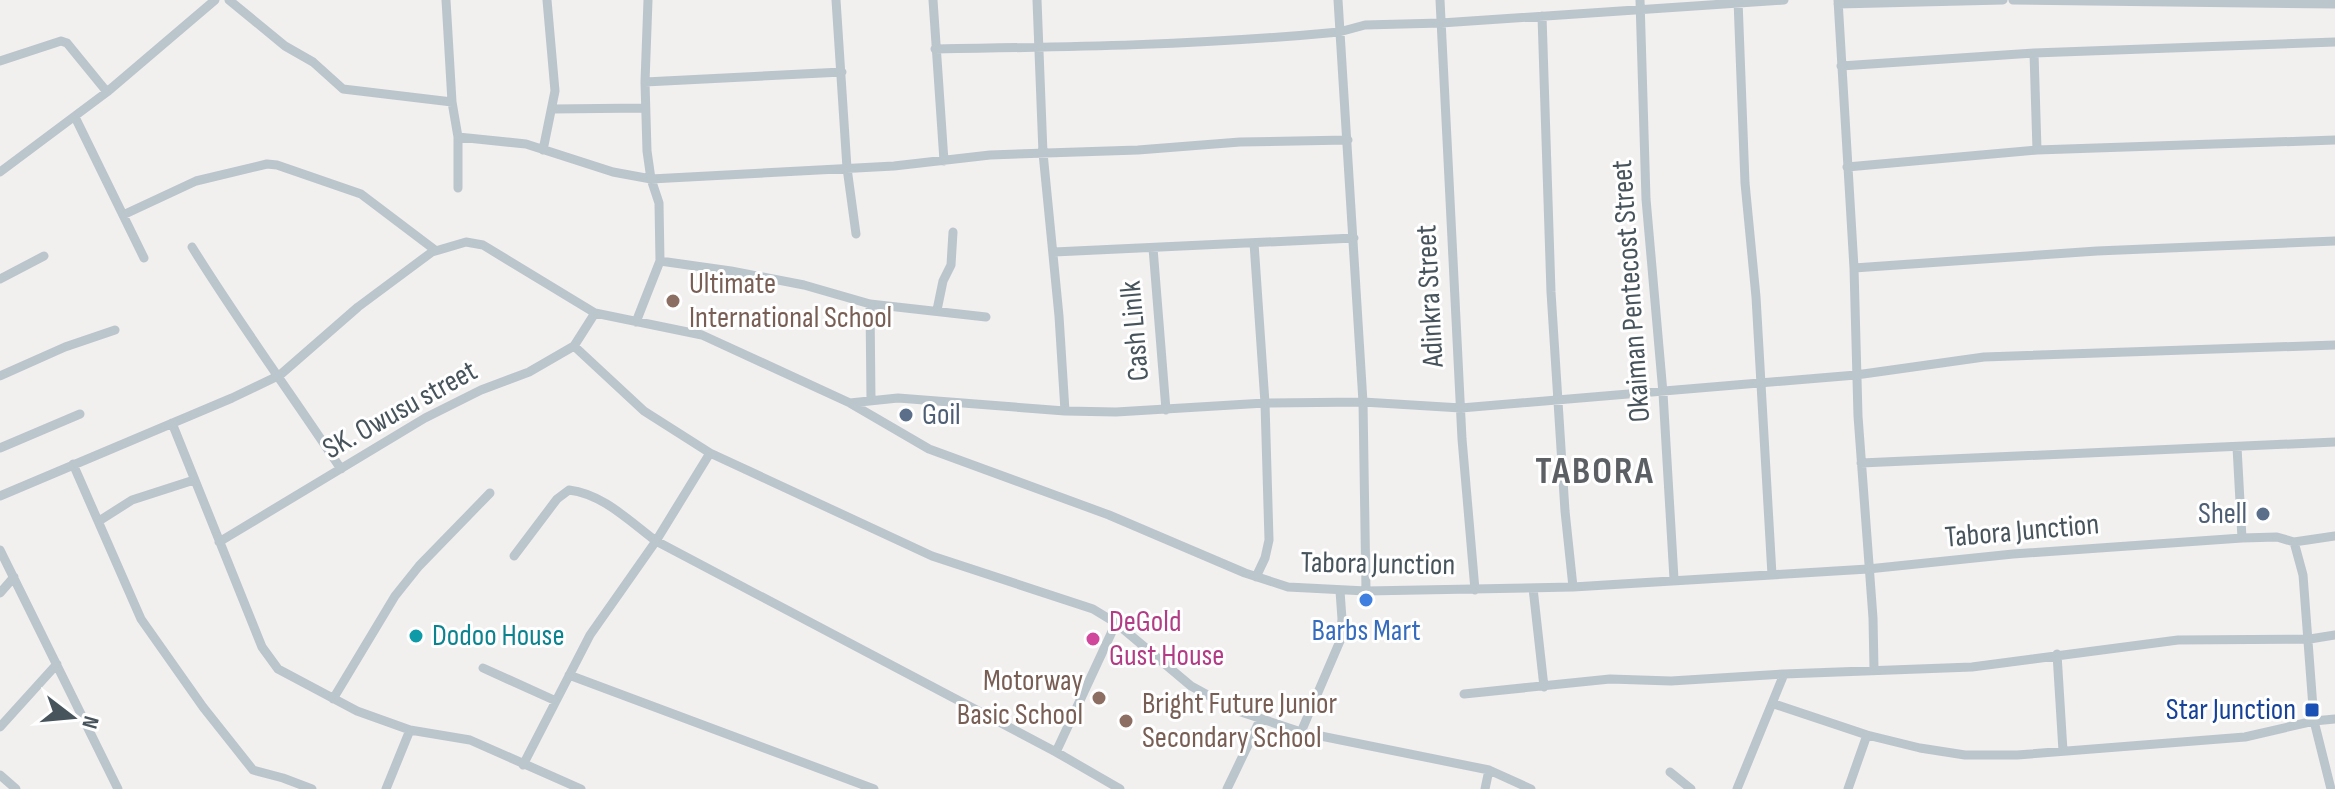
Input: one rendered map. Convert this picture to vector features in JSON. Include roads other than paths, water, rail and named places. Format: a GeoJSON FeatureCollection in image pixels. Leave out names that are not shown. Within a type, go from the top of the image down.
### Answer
{"type":"FeatureCollection","features":[{"type":"Feature","properties":{"kind":"street"},"geometry":{"type":"LineString","coordinates":[[0,172],[107,92],[215,0]]}},
{"type":"Feature","properties":{"kind":"street"},"geometry":{"type":"LineString","coordinates":[[229,0],[285,46],[313,62],[343,89],[452,102]]}},
{"type":"Feature","properties":{"kind":"street"},"geometry":{"type":"LineString","coordinates":[[446,0],[452,102],[458,137],[458,188]]}},
{"type":"Feature","properties":{"kind":"street"},"geometry":{"type":"LineString","coordinates":[[543,150],[555,91],[547,0]]}},
{"type":"Feature","properties":{"kind":"street"},"geometry":{"type":"LineString","coordinates":[[636,322],[660,261],[659,203],[651,179],[645,108],[648,0]]}},
{"type":"Feature","properties":{"kind":"street"},"geometry":{"type":"LineString","coordinates":[[836,0],[847,168],[856,234]]}},
{"type":"Feature","properties":{"kind":"street"},"geometry":{"type":"LineString","coordinates":[[933,0],[944,161]]}},
{"type":"Feature","properties":{"kind":"street"},"geometry":{"type":"LineString","coordinates":[[1037,0],[1043,153],[1054,252],[1065,411]]}},
{"type":"Feature","properties":{"kind":"street"},"geometry":{"type":"LineString","coordinates":[[1338,0],[1363,402],[1366,591]]}},
{"type":"Feature","properties":{"kind":"street","name":"Adinkra Street"},"geometry":{"type":"LineString","coordinates":[[1440,0],[1461,408],[1475,590]]}},
{"type":"Feature","properties":{"kind":"street"},"geometry":{"type":"LineString","coordinates":[[935,49],[1174,44],[1339,32],[1365,25],[1542,16],[1640,5],[1784,0]]}},
{"type":"Feature","properties":{"kind":"street"},"geometry":{"type":"LineString","coordinates":[[1874,669],[1838,2],[2003,0]]}},
{"type":"Feature","properties":{"kind":"street"},"geometry":{"type":"LineString","coordinates":[[2013,0],[2335,4]]}},
{"type":"Feature","properties":{"kind":"street"},"geometry":{"type":"LineString","coordinates":[[1738,2],[1745,183],[1772,575]]}},
{"type":"Feature","properties":{"kind":"street","name":"Okaiman Pentecost Street"},"geometry":{"type":"LineString","coordinates":[[1640,5],[1646,199],[1663,393],[1674,579]]}},
{"type":"Feature","properties":{"kind":"street"},"geometry":{"type":"LineString","coordinates":[[1542,16],[1551,292],[1573,587]]}},
{"type":"Feature","properties":{"kind":"street"},"geometry":{"type":"LineString","coordinates":[[0,61],[61,41],[67,43],[107,92]]}},
{"type":"Feature","properties":{"kind":"street"},"geometry":{"type":"LineString","coordinates":[[1841,66],[2034,53],[2335,42]]}},
{"type":"Feature","properties":{"kind":"street"},"geometry":{"type":"LineString","coordinates":[[2034,53],[2037,150]]}},
{"type":"Feature","properties":{"kind":"street"},"geometry":{"type":"LineString","coordinates":[[645,82],[842,72]]}},
{"type":"Feature","properties":{"kind":"street"},"geometry":{"type":"LineString","coordinates":[[553,109],[645,108]]}},
{"type":"Feature","properties":{"kind":"street"},"geometry":{"type":"LineString","coordinates":[[75,117],[144,258]]}},
{"type":"Feature","properties":{"kind":"street"},"geometry":{"type":"LineString","coordinates":[[458,137],[526,144],[613,172],[651,179],[1043,153],[1240,142],[1348,140]]}},
{"type":"Feature","properties":{"kind":"street"},"geometry":{"type":"LineString","coordinates":[[1847,167],[2037,150],[2335,140]]}},
{"type":"Feature","properties":{"kind":"street"},"geometry":{"type":"LineString","coordinates":[[0,496],[280,375],[358,307],[436,250],[361,194],[277,165],[267,164],[196,181],[123,215]]}},
{"type":"Feature","properties":{"kind":"street"},"geometry":{"type":"LineString","coordinates":[[937,310],[943,281],[951,265],[953,232]]}},
{"type":"Feature","properties":{"kind":"street"},"geometry":{"type":"LineString","coordinates":[[1054,252],[1354,238]]}},
{"type":"Feature","properties":{"kind":"street"},"geometry":{"type":"LineString","coordinates":[[1854,268],[2097,251],[2335,241]]}},
{"type":"Feature","properties":{"kind":"street","name":"Tabora Junction"},"geometry":{"type":"LineString","coordinates":[[436,250],[466,242],[483,245],[595,313],[702,335],[850,403],[929,449],[1109,515],[1256,577],[1288,587],[1340,591],[1573,587],[1868,569],[2005,555],[2242,538],[2277,537],[2294,542],[2335,536]]}},
{"type":"Feature","properties":{"kind":"street"},"geometry":{"type":"LineString","coordinates":[[1254,243],[1265,403],[1269,540],[1256,577]]}},
{"type":"Feature","properties":{"kind":"street"},"geometry":{"type":"LineString","coordinates":[[192,247],[229,307],[280,375],[341,469]]}},
{"type":"Feature","properties":{"kind":"street","name":"Cash Linlk"},"geometry":{"type":"LineString","coordinates":[[1153,248],[1166,410]]}},
{"type":"Feature","properties":{"kind":"street"},"geometry":{"type":"LineString","coordinates":[[0,279],[44,256]]}},
{"type":"Feature","properties":{"kind":"street"},"geometry":{"type":"LineString","coordinates":[[660,261],[804,285],[870,304],[986,317]]}},
{"type":"Feature","properties":{"kind":"street"},"geometry":{"type":"LineString","coordinates":[[870,304],[871,400]]}},
{"type":"Feature","properties":{"kind":"street","name":"SK. Owusu street"},"geometry":{"type":"LineString","coordinates":[[219,542],[425,418],[481,390],[529,372],[574,346],[595,313]]}},
{"type":"Feature","properties":{"kind":"street"},"geometry":{"type":"LineString","coordinates":[[0,376],[65,347],[115,330]]}},
{"type":"Feature","properties":{"kind":"street"},"geometry":{"type":"LineString","coordinates":[[850,403],[898,398],[1065,411],[1363,402],[1461,408],[1856,375],[1984,357],[2335,345]]}},
{"type":"Feature","properties":{"kind":"street"},"geometry":{"type":"LineString","coordinates":[[574,346],[644,411],[710,453],[932,556],[1093,609],[1116,623],[1191,686],[1235,710],[1301,732],[1489,770],[1531,789]]}},
{"type":"Feature","properties":{"kind":"street"},"geometry":{"type":"LineString","coordinates":[[0,448],[80,414]]}},
{"type":"Feature","properties":{"kind":"street"},"geometry":{"type":"LineString","coordinates":[[172,423],[269,660],[278,669],[357,711],[410,730],[470,740],[581,789]]}},
{"type":"Feature","properties":{"kind":"street"},"geometry":{"type":"LineString","coordinates":[[1861,463],[2335,442]]}},
{"type":"Feature","properties":{"kind":"street"},"geometry":{"type":"LineString","coordinates":[[2237,447],[2242,538]]}},
{"type":"Feature","properties":{"kind":"street"},"geometry":{"type":"LineString","coordinates":[[523,765],[602,615],[656,541],[710,453]]}},
{"type":"Feature","properties":{"kind":"street"},"geometry":{"type":"LineString","coordinates":[[73,464],[141,619],[236,749],[256,772],[312,789]]}},
{"type":"Feature","properties":{"kind":"street"},"geometry":{"type":"LineString","coordinates":[[99,521],[132,500],[194,480]]}},
{"type":"Feature","properties":{"kind":"street"},"geometry":{"type":"LineString","coordinates":[[514,556],[557,499],[569,490],[583,491],[599,498],[656,541],[1056,752],[1120,789]]}},
{"type":"Feature","properties":{"kind":"street"},"geometry":{"type":"LineString","coordinates":[[333,699],[395,596],[419,566],[490,493]]}},
{"type":"Feature","properties":{"kind":"street"},"geometry":{"type":"LineString","coordinates":[[2294,542],[2300,559],[2310,639],[2314,721],[2331,789]]}},
{"type":"Feature","properties":{"kind":"street"},"geometry":{"type":"LineString","coordinates":[[0,550],[118,789]]}},
{"type":"Feature","properties":{"kind":"street"},"geometry":{"type":"LineString","coordinates":[[0,593],[14,577]]}},
{"type":"Feature","properties":{"kind":"street"},"geometry":{"type":"LineString","coordinates":[[1533,588],[1544,687]]}},
{"type":"Feature","properties":{"kind":"street"},"geometry":{"type":"LineString","coordinates":[[1301,732],[1340,641],[1340,591]]}},
{"type":"Feature","properties":{"kind":"street"},"geometry":{"type":"LineString","coordinates":[[1056,752],[1116,623]]}},
{"type":"Feature","properties":{"kind":"street"},"geometry":{"type":"LineString","coordinates":[[1464,694],[1610,679],[1671,681],[1874,669],[1972,667],[2178,640],[2310,639],[2335,635]]}},
{"type":"Feature","properties":{"kind":"street"},"geometry":{"type":"LineString","coordinates":[[2057,654],[2063,751]]}},
{"type":"Feature","properties":{"kind":"street"},"geometry":{"type":"LineString","coordinates":[[0,727],[57,664]]}},
{"type":"Feature","properties":{"kind":"street"},"geometry":{"type":"LineString","coordinates":[[483,668],[556,701]]}},
{"type":"Feature","properties":{"kind":"street"},"geometry":{"type":"LineString","coordinates":[[1737,789],[1784,674]]}},
{"type":"Feature","properties":{"kind":"street"},"geometry":{"type":"LineString","coordinates":[[569,675],[874,789]]}},
{"type":"Feature","properties":{"kind":"street"},"geometry":{"type":"LineString","coordinates":[[1774,704],[1867,735],[1965,755],[2017,755],[2245,737],[2335,719]]}},
{"type":"Feature","properties":{"kind":"street"},"geometry":{"type":"LineString","coordinates":[[1227,789],[1260,720]]}},
{"type":"Feature","properties":{"kind":"street"},"geometry":{"type":"LineString","coordinates":[[386,789],[410,730]]}},
{"type":"Feature","properties":{"kind":"street"},"geometry":{"type":"LineString","coordinates":[[1848,789],[1867,735]]}},
{"type":"Feature","properties":{"kind":"street"},"geometry":{"type":"LineString","coordinates":[[1485,789],[1489,770]]}},
{"type":"Feature","properties":{"kind":"street"},"geometry":{"type":"LineString","coordinates":[[1670,772],[1691,789]]}},
{"type":"Feature","properties":{"kind":"street"},"geometry":{"type":"LineString","coordinates":[[0,775],[16,789]]}},
{"type":"Feature","properties":{"kind":"place","name":"Ultimate International School"},"geometry":{"type":"Point","coordinates":[673,301]}},
{"type":"Feature","properties":{"kind":"place","name":"Goil"},"geometry":{"type":"Point","coordinates":[906,415]}},
{"type":"Feature","properties":{"kind":"place","name":"Shell"},"geometry":{"type":"Point","coordinates":[2263,514]}},
{"type":"Feature","properties":{"kind":"place","name":"Barbs Mart"},"geometry":{"type":"Point","coordinates":[1366,600]}},
{"type":"Feature","properties":{"kind":"place","name":"Dodoo House"},"geometry":{"type":"Point","coordinates":[416,636]}},
{"type":"Feature","properties":{"kind":"place","name":"DeGold Gust House"},"geometry":{"type":"Point","coordinates":[1093,639]}},
{"type":"Feature","properties":{"kind":"place","name":"Motorway Basic School"},"geometry":{"type":"Point","coordinates":[1099,698]}},
{"type":"Feature","properties":{"kind":"place","name":"Star Junction"},"geometry":{"type":"Point","coordinates":[2312,710]}},
{"type":"Feature","properties":{"kind":"place","name":"Bright Future Junior Secondary School"},"geometry":{"type":"Point","coordinates":[1126,721]}},
{"type":"Feature","properties":{"kind":"district","name":"TABORA"},"geometry":{"type":"Point","coordinates":[1595,471]}}]}
